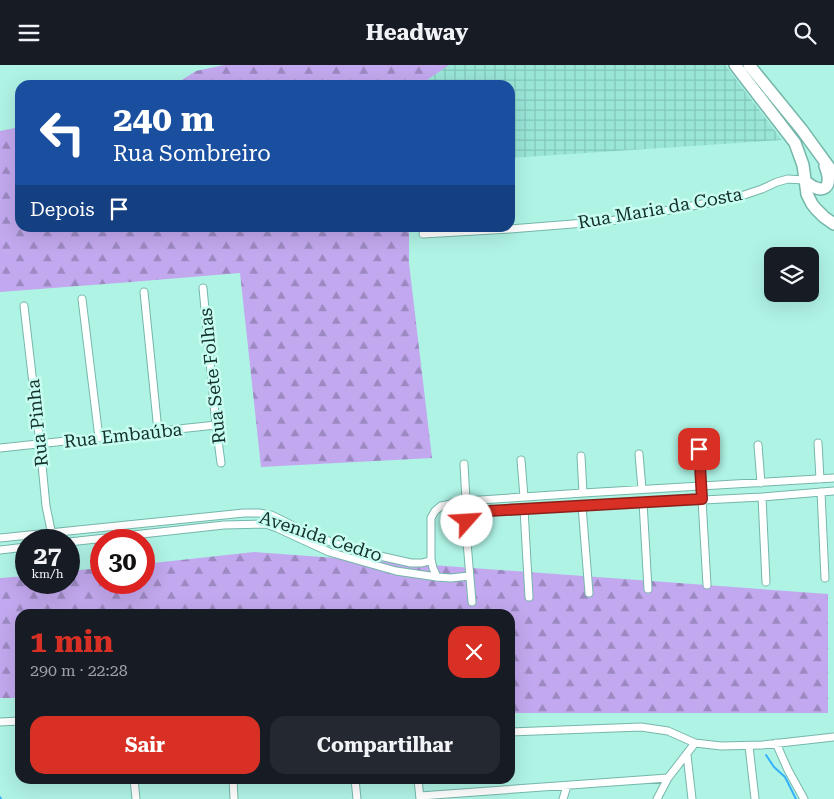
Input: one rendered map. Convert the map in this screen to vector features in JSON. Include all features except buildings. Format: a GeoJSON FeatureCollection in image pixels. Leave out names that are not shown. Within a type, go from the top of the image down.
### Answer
{"type":"FeatureCollection","features":[{"type":"Feature","properties":{"kind":"highway"},"geometry":{"type":"LineString","coordinates":[[735,65],[795,143],[803,165],[807,194],[824,217],[834,224]]}},
{"type":"Feature","properties":{"kind":"highway"},"geometry":{"type":"LineString","coordinates":[[749,65],[802,129],[834,174]]}},
{"type":"Feature","properties":{"kind":"highway"},"geometry":{"type":"LineString","coordinates":[[804,180],[816,189],[825,188],[828,185],[828,174],[820,153]]}},
{"type":"Feature","properties":{"kind":"street","name":"Rua Maria da Costa"},"geometry":{"type":"LineString","coordinates":[[515,229],[610,221],[735,197],[788,179],[804,180]]}},
{"type":"Feature","properties":{"kind":"street","name":"Rua Maria da Costa"},"geometry":{"type":"LineString","coordinates":[[423,234],[458,232]]}},
{"type":"Feature","properties":{"kind":"street","name":"Rua Sete Folhas"},"geometry":{"type":"LineString","coordinates":[[202,288],[221,463]]}},
{"type":"Feature","properties":{"kind":"street"},"geometry":{"type":"LineString","coordinates":[[144,292],[158,431]]}},
{"type":"Feature","properties":{"kind":"street"},"geometry":{"type":"LineString","coordinates":[[82,299],[99,437]]}},
{"type":"Feature","properties":{"kind":"street","name":"Rua Pinha"},"geometry":{"type":"LineString","coordinates":[[24,306],[46,506],[50,529]]}},
{"type":"Feature","properties":{"kind":"street","name":"Rua Embaúba"},"geometry":{"type":"LineString","coordinates":[[0,448],[216,425]]}},
{"type":"Feature","properties":{"kind":"street"},"geometry":{"type":"LineString","coordinates":[[818,443],[820,479]]}},
{"type":"Feature","properties":{"kind":"street"},"geometry":{"type":"LineString","coordinates":[[758,445],[760,483]]}},
{"type":"Feature","properties":{"kind":"street"},"geometry":{"type":"LineString","coordinates":[[699,449],[707,585]]}},
{"type":"Feature","properties":{"kind":"street"},"geometry":{"type":"LineString","coordinates":[[638,454],[642,489]]}},
{"type":"Feature","properties":{"kind":"street"},"geometry":{"type":"LineString","coordinates":[[581,456],[583,493]]}},
{"type":"Feature","properties":{"kind":"street"},"geometry":{"type":"LineString","coordinates":[[521,459],[524,497]]}},
{"type":"Feature","properties":{"kind":"street"},"geometry":{"type":"LineString","coordinates":[[464,464],[466,501]]}},
{"type":"Feature","properties":{"kind":"street"},"geometry":{"type":"LineString","coordinates":[[436,577],[431,559],[431,518],[441,506],[452,503],[642,489],[834,478]]}},
{"type":"Feature","properties":{"kind":"street"},"geometry":{"type":"LineString","coordinates":[[472,602],[466,530],[468,517],[475,512],[762,497],[834,491]]}},
{"type":"Feature","properties":{"kind":"street"},"geometry":{"type":"LineString","coordinates":[[821,492],[825,578]]}},
{"type":"Feature","properties":{"kind":"street"},"geometry":{"type":"LineString","coordinates":[[762,497],[766,582]]}},
{"type":"Feature","properties":{"kind":"street"},"geometry":{"type":"LineString","coordinates":[[643,502],[648,589]]}},
{"type":"Feature","properties":{"kind":"street"},"geometry":{"type":"LineString","coordinates":[[452,503],[468,517]]}},
{"type":"Feature","properties":{"kind":"street"},"geometry":{"type":"LineString","coordinates":[[582,506],[589,593]]}},
{"type":"Feature","properties":{"kind":"street"},"geometry":{"type":"LineString","coordinates":[[524,509],[529,597]]}},
{"type":"Feature","properties":{"kind":"street","name":"Avenida Cedro"},"geometry":{"type":"LineString","coordinates":[[80,533],[191,519],[259,513],[271,515],[336,544],[362,551],[411,563],[422,563],[431,559]]}},
{"type":"Feature","properties":{"kind":"street"},"geometry":{"type":"LineString","coordinates":[[191,519],[192,529]]}},
{"type":"Feature","properties":{"kind":"street","name":"Avenida Cedro"},"geometry":{"type":"LineString","coordinates":[[80,541],[224,525],[266,524],[329,552],[396,571],[436,577],[469,576]]}},
{"type":"Feature","properties":{"kind":"street","name":"Avenida Cedro"},"geometry":{"type":"LineString","coordinates":[[0,538],[15,538]]}},
{"type":"Feature","properties":{"kind":"street"},"geometry":{"type":"LineString","coordinates":[[317,546],[322,538]]}},
{"type":"Feature","properties":{"kind":"street"},"geometry":{"type":"LineString","coordinates":[[0,549],[15,548]]}},
{"type":"Feature","properties":{"kind":"street"},"geometry":{"type":"LineString","coordinates":[[0,721],[15,721]]}},
{"type":"Feature","properties":{"kind":"street"},"geometry":{"type":"LineString","coordinates":[[515,732],[641,727],[668,731],[696,743],[721,746],[749,746],[834,737]]}},
{"type":"Feature","properties":{"kind":"street"},"geometry":{"type":"LineString","coordinates":[[658,799],[668,778],[696,743]]}},
{"type":"Feature","properties":{"kind":"street"},"geometry":{"type":"LineString","coordinates":[[776,743],[804,799]]}},
{"type":"Feature","properties":{"kind":"street"},"geometry":{"type":"LineString","coordinates":[[749,746],[755,799]]}},
{"type":"Feature","properties":{"kind":"street"},"geometry":{"type":"LineString","coordinates":[[687,755],[692,799]]}},
{"type":"Feature","properties":{"kind":"street"},"geometry":{"type":"LineString","coordinates":[[419,784],[420,798],[668,778]]}},
{"type":"Feature","properties":{"kind":"street"},"geometry":{"type":"LineString","coordinates":[[134,784],[136,799]]}},
{"type":"Feature","properties":{"kind":"street"},"geometry":{"type":"LineString","coordinates":[[233,784],[234,799]]}},
{"type":"Feature","properties":{"kind":"street"},"geometry":{"type":"LineString","coordinates":[[356,784],[357,799]]}},
{"type":"Feature","properties":{"kind":"street"},"geometry":{"type":"LineString","coordinates":[[563,799],[567,786]]}},
{"type":"Feature","properties":{"kind":"shaded area"},"geometry":{"type":"Polygon","coordinates":[[[449,65],[725,65],[782,140],[515,158],[515,80],[427,80],[449,65]]]}},
{"type":"Feature","properties":{"kind":"green space"},"geometry":{"type":"Polygon","coordinates":[[[224,65],[449,65],[427,80],[182,80],[196,71],[224,65]]]}},
{"type":"Feature","properties":{"kind":"green space"},"geometry":{"type":"Polygon","coordinates":[[[15,128],[15,232],[409,232],[409,263],[432,458],[261,467],[240,273],[0,292],[0,131],[15,128]]]}},
{"type":"Feature","properties":{"kind":"green space"},"geometry":{"type":"Polygon","coordinates":[[[254,552],[828,594],[828,713],[515,713],[515,609],[15,609],[15,698],[0,698],[0,578],[15,577],[15,594],[80,594],[80,570],[90,569],[90,594],[155,594],[155,563],[254,552]]]}},
{"type":"Feature","properties":{"kind":"waterway"},"geometry":{"type":"LineString","coordinates":[[766,755],[774,767],[785,777],[796,799]]}},
{"type":"Feature","properties":{"kind":"route"},"geometry":{"type":"LineString","coordinates":[[467,521],[469,515],[475,512],[702,499],[699,449]]}}]}
